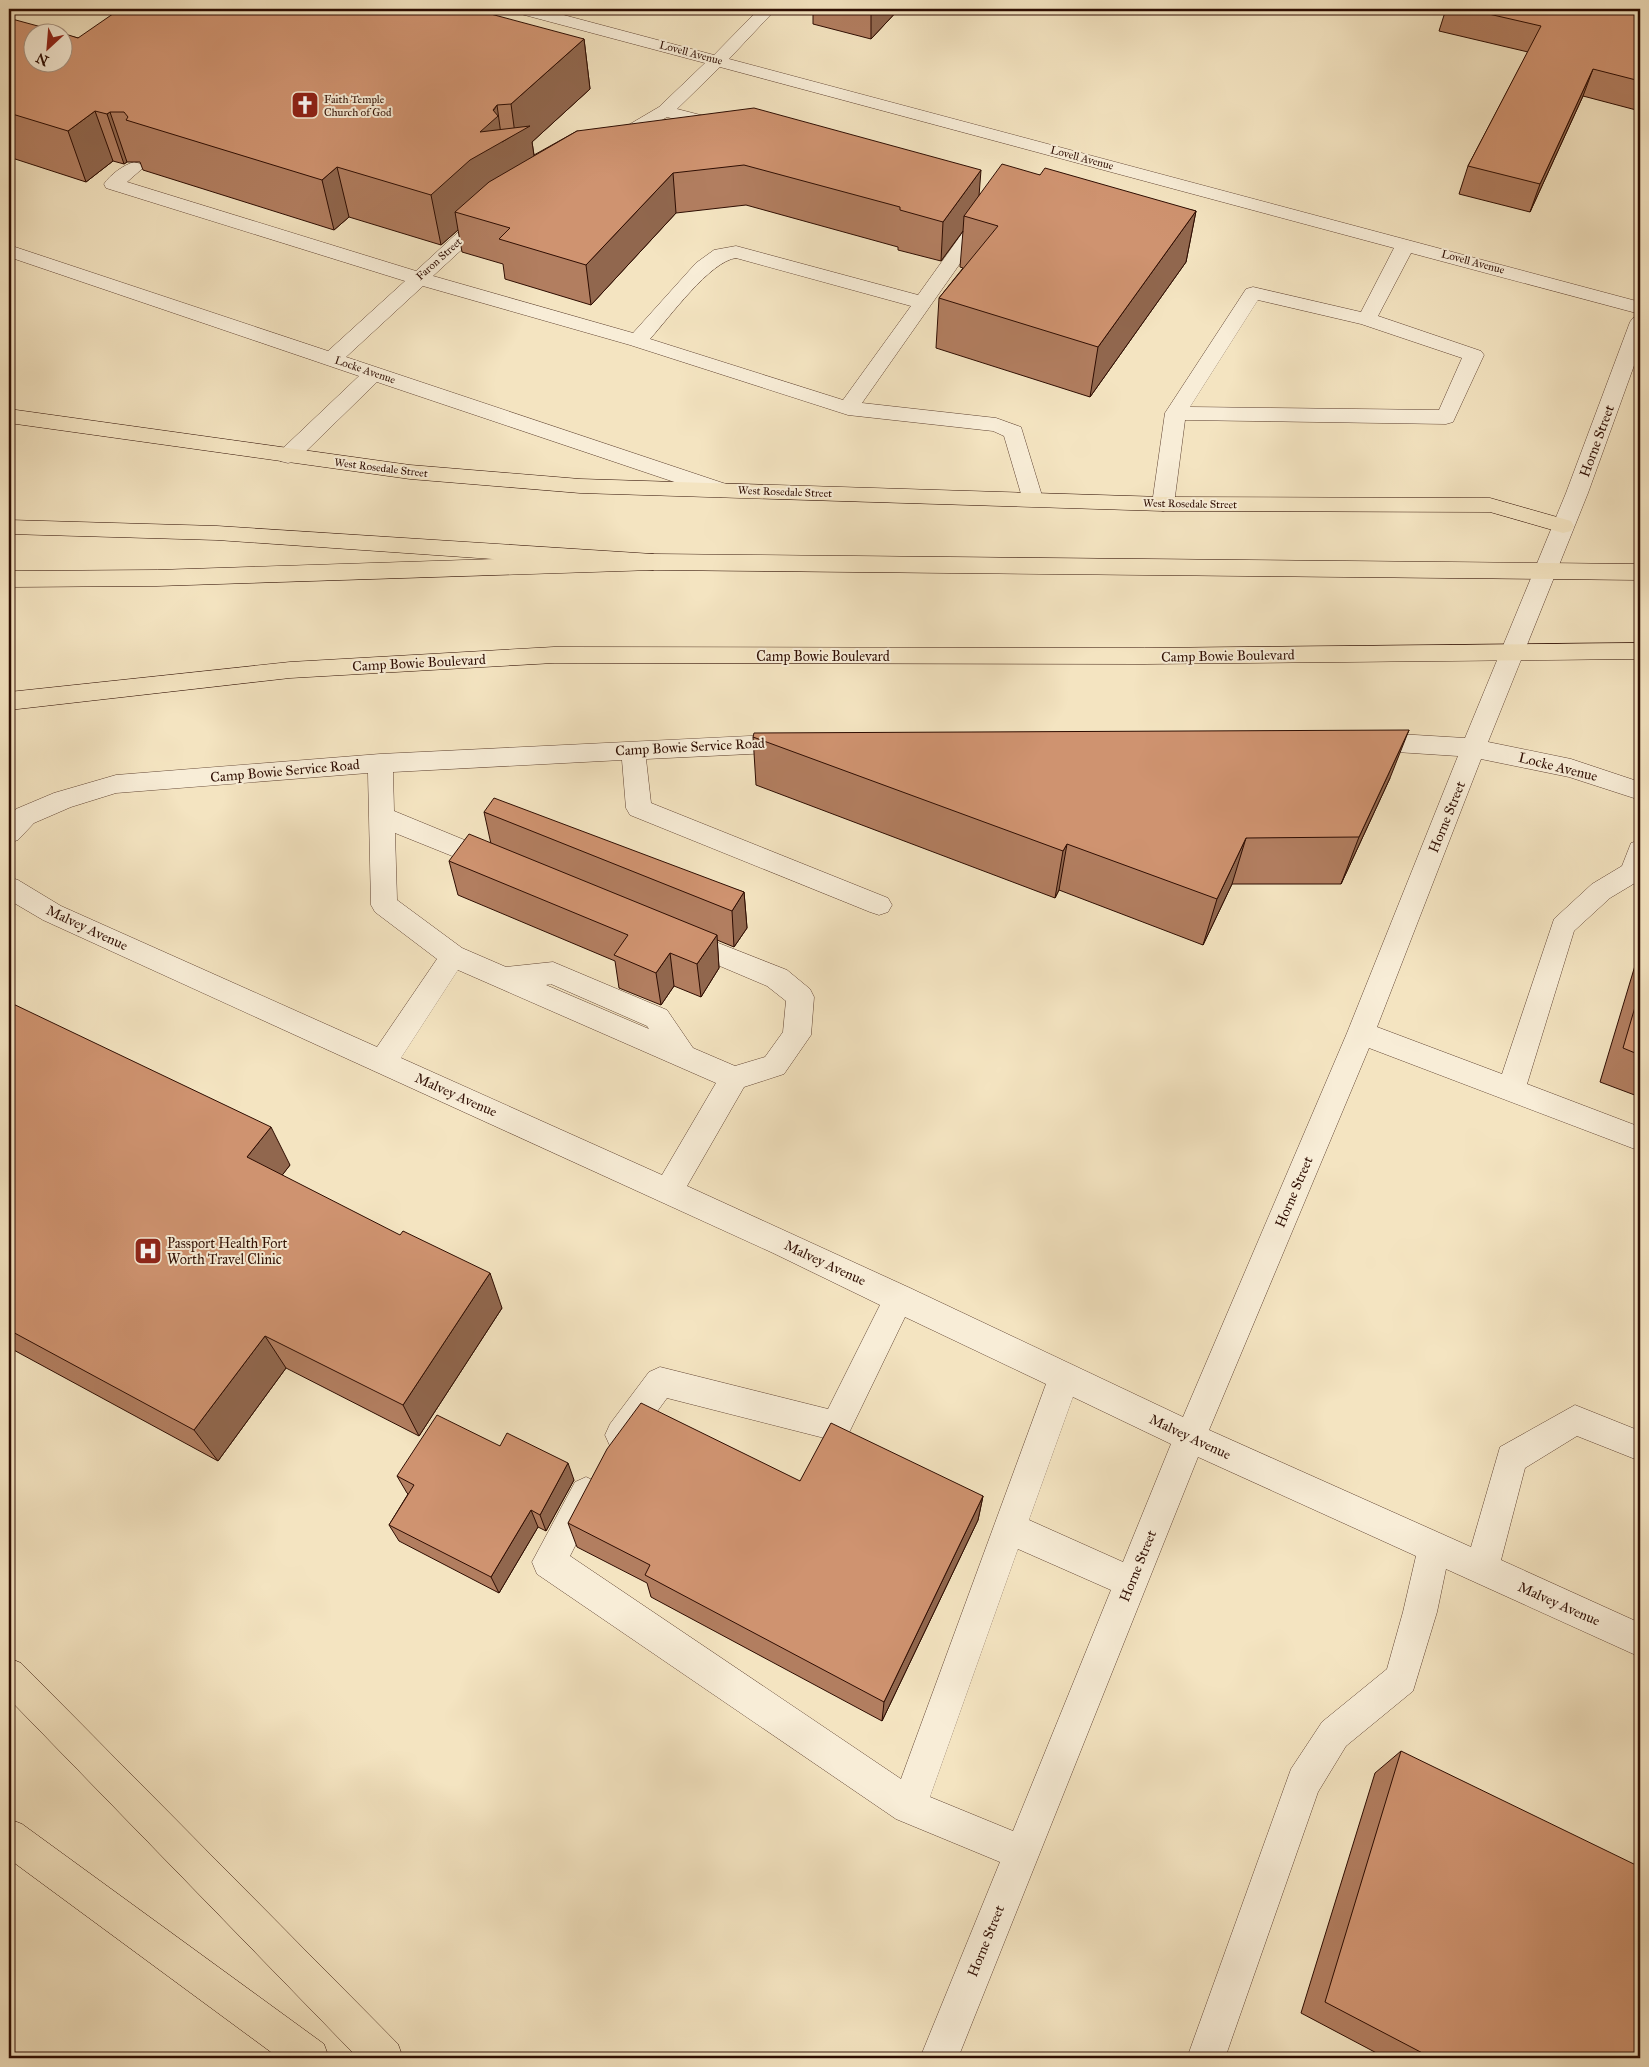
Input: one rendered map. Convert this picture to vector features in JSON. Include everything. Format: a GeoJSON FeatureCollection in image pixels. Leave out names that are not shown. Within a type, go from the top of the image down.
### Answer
{"type":"FeatureCollection","features":[{"type":"Feature","properties":{"kind":"main road","name":"West Rosedale Street"},"geometry":{"type":"LineString","coordinates":[[9,416],[410,472],[580,486],[1163,504],[1490,505],[1563,526]]}},
{"type":"Feature","properties":{"kind":"main road"},"geometry":{"type":"LineString","coordinates":[[9,527],[217,533],[654,562]]}},
{"type":"Feature","properties":{"kind":"main road"},"geometry":{"type":"LineString","coordinates":[[9,579],[157,578],[654,562],[1640,572]]}},
{"type":"Feature","properties":{"kind":"main road","name":"Camp Bowie Boulevard"},"geometry":{"type":"LineString","coordinates":[[9,701],[290,670],[554,655],[1144,656],[1640,651]]}},
{"type":"Feature","properties":{"kind":"main road"},"geometry":{"type":"LineString","coordinates":[[9,1675],[384,2058]]}},
{"type":"Feature","properties":{"kind":"main road"},"geometry":{"type":"LineString","coordinates":[[9,1837],[310,2058]]}},
{"type":"Feature","properties":{"kind":"street","name":"Lovell Avenue"},"geometry":{"type":"LineString","coordinates":[[523,9],[1640,308]]}},
{"type":"Feature","properties":{"kind":"street"},"geometry":{"type":"LineString","coordinates":[[600,149],[665,111],[768,9]]}},
{"type":"Feature","properties":{"kind":"street"},"geometry":{"type":"LineString","coordinates":[[665,111],[741,131]]}},
{"type":"Feature","properties":{"kind":"street"},"geometry":{"type":"LineString","coordinates":[[134,168],[113,184],[417,278],[637,341],[848,408],[996,425],[1014,432],[1032,499]]}},
{"type":"Feature","properties":{"kind":"street"},"geometry":{"type":"LineString","coordinates":[[848,408],[997,199]]}},
{"type":"Feature","properties":{"kind":"street","name":"Faron Street"},"geometry":{"type":"LineString","coordinates":[[332,359],[417,278],[487,216],[503,206]]}},
{"type":"Feature","properties":{"kind":"street"},"geometry":{"type":"LineString","coordinates":[[1367,319],[1406,244]]}},
{"type":"Feature","properties":{"kind":"street","name":"Locke Avenue"},"geometry":{"type":"LineString","coordinates":[[9,251],[721,490]]}},
{"type":"Feature","properties":{"kind":"street"},"geometry":{"type":"LineString","coordinates":[[637,341],[703,267],[721,254],[736,252],[923,303]]}},
{"type":"Feature","properties":{"kind":"street"},"geometry":{"type":"LineString","coordinates":[[1163,504],[1175,413],[1253,292],[1367,319],[1474,355],[1446,417],[1175,413]]}},
{"type":"Feature","properties":{"kind":"street","name":"Horne Street"},"geometry":{"type":"LineString","coordinates":[[939,2058],[1190,1437],[1361,1033],[1511,652],[1581,483],[1640,322]]}},
{"type":"Feature","properties":{"kind":"street"},"geometry":{"type":"LineString","coordinates":[[288,456],[374,373]]}},
{"type":"Feature","properties":{"kind":"street"},"geometry":{"type":"LineString","coordinates":[[1346,741],[1474,748]]}},
{"type":"Feature","properties":{"kind":"street","name":"Camp Bowie Service Road"},"geometry":{"type":"LineString","coordinates":[[9,833],[25,816],[63,800],[116,784],[380,763],[820,743]]}},
{"type":"Feature","properties":{"kind":"street","name":"Locke Avenue"},"geometry":{"type":"LineString","coordinates":[[1474,748],[1571,768],[1640,791]]}},
{"type":"Feature","properties":{"kind":"street"},"geometry":{"type":"LineString","coordinates":[[633,750],[639,808],[879,905]]}},
{"type":"Feature","properties":{"kind":"street"},"geometry":{"type":"LineString","coordinates":[[380,763],[384,905],[453,956],[504,978],[553,973],[657,1018],[683,1056],[734,1078],[774,1066],[797,1035],[800,997],[777,978],[657,929]]}},
{"type":"Feature","properties":{"kind":"street"},"geometry":{"type":"LineString","coordinates":[[382,817],[510,869]]}},
{"type":"Feature","properties":{"kind":"street"},"geometry":{"type":"LineString","coordinates":[[1511,1089],[1563,926],[1601,891],[1633,872],[1640,850]]}},
{"type":"Feature","properties":{"kind":"street","name":"Malvey Avenue"},"geometry":{"type":"LineString","coordinates":[[9,888],[52,913],[899,1298],[1190,1437],[1640,1640]]}},
{"type":"Feature","properties":{"kind":"street"},"geometry":{"type":"LineString","coordinates":[[383,1062],[453,956]]}},
{"type":"Feature","properties":{"kind":"street"},"geometry":{"type":"LineString","coordinates":[[1361,1033],[1640,1139]]}},
{"type":"Feature","properties":{"kind":"street"},"geometry":{"type":"LineString","coordinates":[[668,1192],[734,1078]]}},
{"type":"Feature","properties":{"kind":"street"},"geometry":{"type":"LineString","coordinates":[[899,1298],[836,1426],[660,1382],[599,1467],[549,1562],[909,1806],[1022,1853]]}},
{"type":"Feature","properties":{"kind":"street"},"geometry":{"type":"LineString","coordinates":[[909,1806],[1064,1377]]}},
{"type":"Feature","properties":{"kind":"street"},"geometry":{"type":"LineString","coordinates":[[1482,1569],[1510,1458],[1575,1420],[1640,1446]]}},
{"type":"Feature","properties":{"kind":"street"},"geometry":{"type":"LineString","coordinates":[[1009,1528],[1131,1582]]}},
{"type":"Feature","properties":{"kind":"street"},"geometry":{"type":"LineString","coordinates":[[1206,2058],[1304,1782],[1334,1734],[1401,1679],[1420,1612],[1434,1548]]}},
{"type":"Feature","properties":{"kind":"building"},"geometry":{"type":"Polygon","coordinates":[[[120,9],[472,9],[584,39],[511,104],[497,105],[493,110],[498,116],[480,132],[530,126],[470,160],[431,195],[337,167],[322,180],[126,120],[128,117],[124,112],[110,112],[107,114],[95,111],[68,131],[9,113],[9,21],[12,19],[23,22],[22,72],[72,72],[72,36],[78,38],[120,9]]]}},
{"type":"Feature","properties":{"kind":"building"},"geometry":{"type":"Polygon","coordinates":[[[860,9],[874,9],[871,12],[860,9]]]}},
{"type":"Feature","properties":{"kind":"building"},"geometry":{"type":"Polygon","coordinates":[[[1467,9],[1640,9],[1640,81],[1593,69],[1540,184],[1468,166],[1541,26],[1467,9]]]}},
{"type":"Feature","properties":{"kind":"building"},"geometry":{"type":"Polygon","coordinates":[[[754,108],[981,170],[943,222],[900,210],[900,207],[744,165],[673,173],[586,265],[499,239],[510,228],[455,212],[489,182],[577,131],[754,108]]]}},
{"type":"Feature","properties":{"kind":"building"},"geometry":{"type":"Polygon","coordinates":[[[1002,164],[1040,175],[1045,168],[1196,211],[1098,347],[939,298],[998,226],[964,216],[1002,164]]]}},
{"type":"Feature","properties":{"kind":"building"},"geometry":{"type":"Polygon","coordinates":[[[1409,730],[1359,837],[1246,838],[1217,899],[1067,844],[1063,851],[753,737],[754,733],[1409,730]]]}},
{"type":"Feature","properties":{"kind":"building"},"geometry":{"type":"Polygon","coordinates":[[[494,798],[744,892],[732,911],[484,812],[494,798]]]}},
{"type":"Feature","properties":{"kind":"building"},"geometry":{"type":"Polygon","coordinates":[[[469,834],[717,935],[697,964],[670,953],[656,973],[614,955],[628,935],[449,861],[469,834]]]}},
{"type":"Feature","properties":{"kind":"building"},"geometry":{"type":"Polygon","coordinates":[[[1640,990],[1640,1055],[1623,1048],[1640,990]]]}},
{"type":"Feature","properties":{"kind":"building"},"geometry":{"type":"Polygon","coordinates":[[[9,1002],[271,1127],[247,1157],[400,1235],[403,1231],[490,1273],[403,1405],[265,1336],[194,1430],[9,1330],[9,1002]]]}},
{"type":"Feature","properties":{"kind":"building"},"geometry":{"type":"Polygon","coordinates":[[[641,1403],[800,1481],[831,1423],[983,1496],[884,1702],[645,1575],[650,1565],[568,1523],[607,1449],[641,1403]]]}},
{"type":"Feature","properties":{"kind":"building"},"geometry":{"type":"Polygon","coordinates":[[[437,1415],[500,1446],[507,1433],[568,1463],[540,1515],[531,1510],[491,1577],[389,1525],[414,1485],[397,1476],[437,1415]]]}},
{"type":"Feature","properties":{"kind":"building"},"geometry":{"type":"Polygon","coordinates":[[[1401,1751],[1640,1867],[1640,2058],[1432,2058],[1325,2002],[1401,1751]]]}},
{"type":"Feature","properties":{"kind":"place","name":"Faith Temple Church of God"},"geometry":{"type":"Point","coordinates":[305,105]}},
{"type":"Feature","properties":{"kind":"place","name":"Passport Health Fort Worth Travel Clinic"},"geometry":{"type":"Point","coordinates":[148,1251]}}]}
